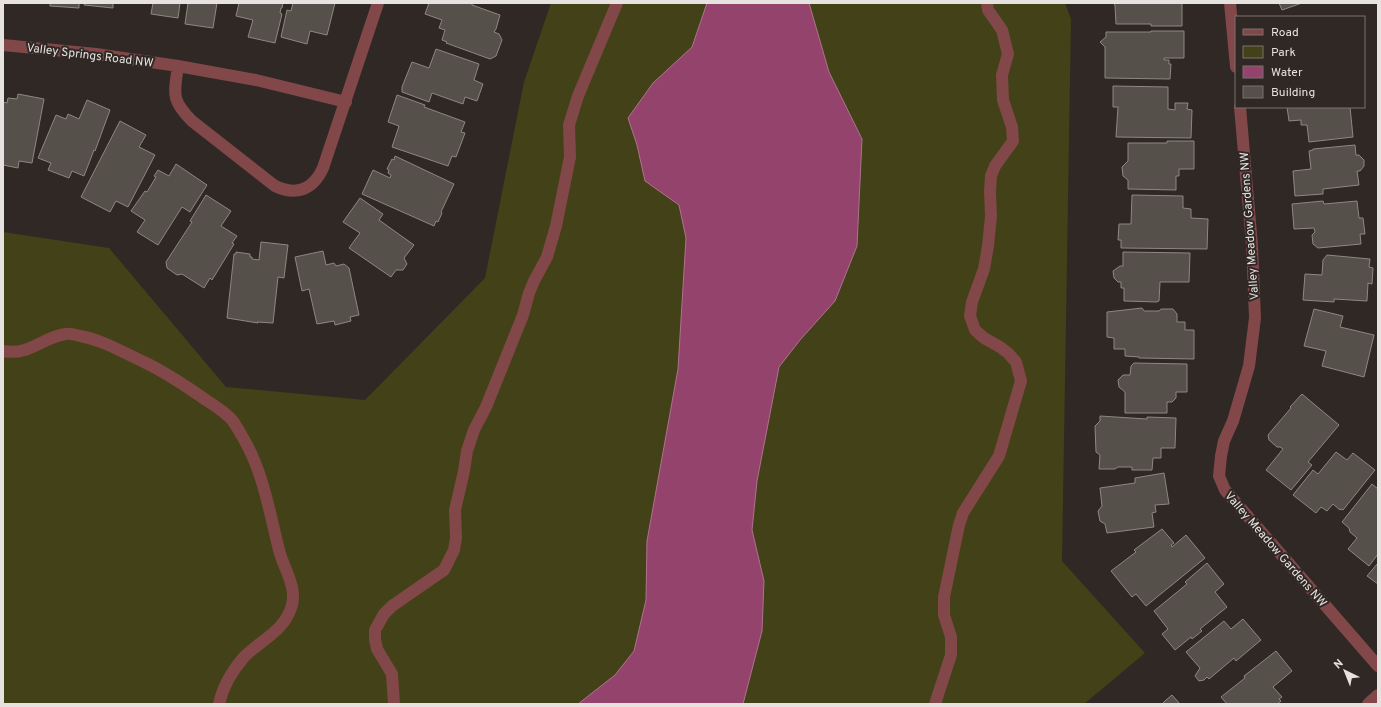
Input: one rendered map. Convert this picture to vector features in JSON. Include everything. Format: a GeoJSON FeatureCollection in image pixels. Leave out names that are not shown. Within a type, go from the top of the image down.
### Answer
{"type":"FeatureCollection","features":[{"type":"Feature","properties":{"kind":"street"},"geometry":{"type":"LineString","coordinates":[[178,66],[175,83],[176,100],[183,112],[192,121],[275,186],[284,191],[294,192],[304,189],[319,177],[346,102],[378,3]]}},
{"type":"Feature","properties":{"kind":"street"},"geometry":{"type":"LineString","coordinates":[[394,704],[392,674],[377,649],[375,630],[384,614],[392,606],[444,570],[454,550],[456,538],[455,510],[464,471],[466,451],[474,430],[486,407],[523,315],[534,281],[547,257],[556,226],[570,157],[569,125],[578,96],[617,3]]}},
{"type":"Feature","properties":{"kind":"street"},"geometry":{"type":"LineString","coordinates":[[935,704],[951,655],[951,637],[944,615],[944,597],[959,525],[963,513],[999,456],[1021,381],[1016,362],[1000,347],[984,338],[975,330],[970,316],[972,302],[984,269],[988,246],[991,216],[991,176],[995,166],[1013,140],[1012,127],[1003,100],[1002,75],[1008,54],[1002,30],[988,10],[987,3]]}},
{"type":"Feature","properties":{"kind":"street"},"geometry":{"type":"LineString","coordinates":[[1230,3],[1235,56]]}},
{"type":"Feature","properties":{"kind":"street","name":"Valley Springs Road NW"},"geometry":{"type":"LineString","coordinates":[[3,45],[96,54],[178,66],[256,80],[346,102]]}},
{"type":"Feature","properties":{"kind":"street","name":"Valley Meadow Gardens NW"},"geometry":{"type":"LineString","coordinates":[[1240,108],[1252,245],[1254,318],[1249,366],[1233,421],[1224,441],[1221,456],[1220,476],[1225,490],[1378,666]]}},
{"type":"Feature","properties":{"kind":"street"},"geometry":{"type":"LineString","coordinates":[[3,352],[18,352],[31,348],[56,336],[67,334],[82,336],[105,344],[160,370],[179,381],[222,411],[233,421],[249,448],[267,495],[279,551],[288,574],[293,594],[292,604],[287,618],[275,632],[245,656],[227,679],[221,693],[219,704]]}},
{"type":"Feature","properties":{"kind":"street"},"geometry":{"type":"LineString","coordinates":[[1368,704],[1378,696]]}},
{"type":"Feature","properties":{"kind":"green space"},"geometry":{"type":"Polygon","coordinates":[[[551,3],[1065,3],[1071,19],[1062,561],[1145,653],[1084,704],[3,704],[3,232],[109,248],[226,387],[365,400],[485,278],[524,82],[551,3]]]}},
{"type":"Feature","properties":{"kind":"water"},"geometry":{"type":"Polygon","coordinates":[[[707,3],[809,3],[829,72],[862,139],[857,246],[835,301],[800,340],[779,367],[757,481],[752,530],[764,581],[762,631],[743,704],[578,704],[615,675],[634,651],[646,600],[647,541],[678,369],[686,238],[679,205],[645,181],[637,145],[628,118],[653,83],[692,47],[707,3]]]}},
{"type":"Feature","properties":{"kind":"building"},"geometry":{"type":"Polygon","coordinates":[[[50,3],[79,3],[79,8],[50,6],[50,3]]]}},
{"type":"Feature","properties":{"kind":"building"},"geometry":{"type":"Polygon","coordinates":[[[85,3],[113,3],[113,8],[84,5],[85,3]]]}},
{"type":"Feature","properties":{"kind":"building"},"geometry":{"type":"Polygon","coordinates":[[[153,3],[180,3],[178,18],[151,14],[153,3]]]}},
{"type":"Feature","properties":{"kind":"building"},"geometry":{"type":"Polygon","coordinates":[[[188,3],[217,3],[213,28],[185,24],[188,3]]]}},
{"type":"Feature","properties":{"kind":"building"},"geometry":{"type":"Polygon","coordinates":[[[239,3],[283,3],[275,43],[248,37],[253,20],[236,16],[239,3]]]}},
{"type":"Feature","properties":{"kind":"building"},"geometry":{"type":"Polygon","coordinates":[[[293,3],[335,3],[327,35],[310,31],[307,44],[281,37],[287,10],[291,11],[293,3]]]}},
{"type":"Feature","properties":{"kind":"building"},"geometry":{"type":"Polygon","coordinates":[[[429,3],[472,3],[472,5],[500,15],[494,32],[499,34],[502,40],[496,56],[490,59],[446,43],[447,42],[442,40],[445,30],[439,28],[442,20],[425,14],[429,3]]]}},
{"type":"Feature","properties":{"kind":"building"},"geometry":{"type":"Polygon","coordinates":[[[1113,3],[1182,3],[1182,26],[1116,24],[1115,5],[1113,3]]]}},
{"type":"Feature","properties":{"kind":"building"},"geometry":{"type":"Polygon","coordinates":[[[1279,3],[1302,3],[1282,10],[1279,3]]]}},
{"type":"Feature","properties":{"kind":"building"},"geometry":{"type":"Polygon","coordinates":[[[1184,31],[1184,58],[1164,58],[1164,60],[1169,60],[1169,64],[1171,64],[1170,79],[1105,78],[1105,47],[1100,42],[1106,37],[1106,32],[1184,31]]]}},
{"type":"Feature","properties":{"kind":"building"},"geometry":{"type":"Polygon","coordinates":[[[436,49],[479,64],[474,80],[483,84],[477,101],[465,97],[463,104],[432,93],[429,102],[402,92],[402,87],[412,62],[429,68],[436,49]]]}},
{"type":"Feature","properties":{"kind":"building"},"geometry":{"type":"Polygon","coordinates":[[[1113,86],[1168,87],[1168,109],[1175,110],[1175,103],[1188,103],[1187,109],[1192,110],[1191,138],[1116,137],[1118,107],[1113,107],[1113,86]]]}},
{"type":"Feature","properties":{"kind":"building"},"geometry":{"type":"Polygon","coordinates":[[[18,94],[44,99],[32,163],[19,161],[18,168],[3,165],[3,102],[7,103],[8,98],[17,99],[18,94]]]}},
{"type":"Feature","properties":{"kind":"building"},"geometry":{"type":"Polygon","coordinates":[[[397,95],[465,122],[461,132],[465,133],[456,157],[452,156],[448,166],[392,147],[399,126],[388,122],[397,95]]]}},
{"type":"Feature","properties":{"kind":"building"},"geometry":{"type":"Polygon","coordinates":[[[87,100],[110,110],[84,176],[72,171],[69,178],[48,170],[51,163],[38,158],[56,115],[66,119],[68,114],[79,119],[87,100]]]}},
{"type":"Feature","properties":{"kind":"building"},"geometry":{"type":"Polygon","coordinates":[[[1287,108],[1350,108],[1353,137],[1309,142],[1307,125],[1301,125],[1301,120],[1289,121],[1287,108]]]}},
{"type":"Feature","properties":{"kind":"building"},"geometry":{"type":"Polygon","coordinates":[[[120,121],[146,135],[139,147],[155,155],[128,207],[116,201],[110,212],[81,197],[120,121]]]}},
{"type":"Feature","properties":{"kind":"building"},"geometry":{"type":"Polygon","coordinates":[[[1167,141],[1194,141],[1194,169],[1179,169],[1179,176],[1176,176],[1176,190],[1128,189],[1128,180],[1123,176],[1122,167],[1128,161],[1128,143],[1167,143],[1167,141]]]}},
{"type":"Feature","properties":{"kind":"building"},"geometry":{"type":"Polygon","coordinates":[[[1355,145],[1356,155],[1359,155],[1364,160],[1364,166],[1360,171],[1357,171],[1359,185],[1323,189],[1323,194],[1295,196],[1293,171],[1311,169],[1309,151],[1313,149],[1355,145]]]}},
{"type":"Feature","properties":{"kind":"building"},"geometry":{"type":"Polygon","coordinates":[[[395,156],[454,184],[438,222],[436,221],[434,226],[362,194],[373,170],[390,178],[391,175],[388,173],[389,170],[387,169],[392,159],[394,160],[395,156]]]}},
{"type":"Feature","properties":{"kind":"building"},"geometry":{"type":"Polygon","coordinates":[[[176,164],[207,185],[190,212],[182,207],[158,245],[137,232],[145,220],[131,211],[145,191],[147,192],[156,177],[154,176],[158,170],[169,176],[176,164]]]}},
{"type":"Feature","properties":{"kind":"building"},"geometry":{"type":"Polygon","coordinates":[[[206,195],[231,211],[221,226],[237,236],[232,243],[234,244],[212,280],[210,278],[204,288],[182,274],[177,275],[167,268],[166,262],[192,222],[190,221],[206,195]]]}},
{"type":"Feature","properties":{"kind":"building"},"geometry":{"type":"Polygon","coordinates":[[[1132,195],[1183,196],[1183,208],[1191,209],[1191,218],[1208,219],[1207,249],[1121,248],[1121,240],[1118,240],[1119,224],[1131,224],[1132,195]]]}},
{"type":"Feature","properties":{"kind":"building"},"geometry":{"type":"Polygon","coordinates":[[[360,198],[383,214],[379,220],[414,245],[404,258],[407,264],[403,270],[396,270],[391,277],[349,248],[360,233],[343,222],[360,198]]]}},
{"type":"Feature","properties":{"kind":"building"},"geometry":{"type":"Polygon","coordinates":[[[1323,201],[1324,204],[1357,201],[1359,218],[1363,218],[1365,234],[1360,234],[1361,244],[1318,248],[1313,244],[1312,235],[1315,232],[1314,228],[1294,229],[1292,204],[1323,201]]]}},
{"type":"Feature","properties":{"kind":"building"},"geometry":{"type":"Polygon","coordinates":[[[261,242],[288,245],[284,278],[278,277],[273,323],[257,322],[258,323],[227,318],[234,254],[236,254],[236,252],[250,254],[252,259],[259,260],[261,242]]]}},
{"type":"Feature","properties":{"kind":"building"},"geometry":{"type":"Polygon","coordinates":[[[323,251],[326,265],[334,263],[336,266],[344,264],[349,268],[359,315],[350,317],[351,321],[335,325],[334,321],[317,324],[309,289],[302,291],[295,257],[323,251]]]}},
{"type":"Feature","properties":{"kind":"building"},"geometry":{"type":"Polygon","coordinates":[[[1123,252],[1190,253],[1189,282],[1160,282],[1159,301],[1157,302],[1124,301],[1124,288],[1121,288],[1121,282],[1118,282],[1114,278],[1113,271],[1120,266],[1123,266],[1123,252]]]}},
{"type":"Feature","properties":{"kind":"building"},"geometry":{"type":"Polygon","coordinates":[[[1327,255],[1370,259],[1369,267],[1373,268],[1372,284],[1368,283],[1367,301],[1334,299],[1334,302],[1303,300],[1305,274],[1322,275],[1323,260],[1327,255]]]}},
{"type":"Feature","properties":{"kind":"building"},"geometry":{"type":"Polygon","coordinates":[[[1142,308],[1144,311],[1173,309],[1177,314],[1177,322],[1185,322],[1185,330],[1194,330],[1194,359],[1139,358],[1125,356],[1125,349],[1114,349],[1114,338],[1107,337],[1107,312],[1142,308]]]}},
{"type":"Feature","properties":{"kind":"building"},"geometry":{"type":"Polygon","coordinates":[[[1314,309],[1343,316],[1340,327],[1374,335],[1364,377],[1322,366],[1326,351],[1304,346],[1314,309]]]}},
{"type":"Feature","properties":{"kind":"building"},"geometry":{"type":"Polygon","coordinates":[[[1134,363],[1187,364],[1187,392],[1176,392],[1176,398],[1172,402],[1167,402],[1167,413],[1125,413],[1125,392],[1119,387],[1118,380],[1123,375],[1130,375],[1131,366],[1134,363]]]}},
{"type":"Feature","properties":{"kind":"building"},"geometry":{"type":"Polygon","coordinates":[[[1302,394],[1339,425],[1308,462],[1312,465],[1291,490],[1266,470],[1283,449],[1277,447],[1269,440],[1268,435],[1302,394]]]}},
{"type":"Feature","properties":{"kind":"building"},"geometry":{"type":"Polygon","coordinates":[[[1100,416],[1147,419],[1147,417],[1176,418],[1175,448],[1161,448],[1161,458],[1153,458],[1152,470],[1132,470],[1132,467],[1099,469],[1100,455],[1096,452],[1095,426],[1100,421],[1100,416]]]}},
{"type":"Feature","properties":{"kind":"building"},"geometry":{"type":"Polygon","coordinates":[[[1336,452],[1347,460],[1353,453],[1375,470],[1343,510],[1340,510],[1333,504],[1327,511],[1321,507],[1316,513],[1293,495],[1313,470],[1318,474],[1336,452]]]}},
{"type":"Feature","properties":{"kind":"building"},"geometry":{"type":"Polygon","coordinates":[[[1164,473],[1169,504],[1155,505],[1156,512],[1152,513],[1154,527],[1107,533],[1105,524],[1100,521],[1098,511],[1102,506],[1100,488],[1135,483],[1135,478],[1164,473]]]}},
{"type":"Feature","properties":{"kind":"building"},"geometry":{"type":"Polygon","coordinates":[[[1372,484],[1378,489],[1378,554],[1369,566],[1348,549],[1357,538],[1342,522],[1372,484]]]}},
{"type":"Feature","properties":{"kind":"building"},"geometry":{"type":"Polygon","coordinates":[[[1162,529],[1174,543],[1171,545],[1172,547],[1186,535],[1205,558],[1146,606],[1136,594],[1132,597],[1111,571],[1136,552],[1134,550],[1162,529]]]}},
{"type":"Feature","properties":{"kind":"building"},"geometry":{"type":"Polygon","coordinates":[[[1207,563],[1224,584],[1215,592],[1227,607],[1200,629],[1202,631],[1192,639],[1191,637],[1175,650],[1162,634],[1168,629],[1154,611],[1187,584],[1185,582],[1207,563]]]}},
{"type":"Feature","properties":{"kind":"building"},"geometry":{"type":"Polygon","coordinates":[[[1378,563],[1378,584],[1367,576],[1378,563]]]}},
{"type":"Feature","properties":{"kind":"building"},"geometry":{"type":"Polygon","coordinates":[[[1243,619],[1261,640],[1236,661],[1234,658],[1209,679],[1207,677],[1204,680],[1199,681],[1195,676],[1200,668],[1186,652],[1224,621],[1231,629],[1243,619]]]}},
{"type":"Feature","properties":{"kind":"building"},"geometry":{"type":"Polygon","coordinates":[[[1276,651],[1292,671],[1273,687],[1282,697],[1279,699],[1281,701],[1277,704],[1227,704],[1221,697],[1245,678],[1244,676],[1276,651]]]}},
{"type":"Feature","properties":{"kind":"building"},"geometry":{"type":"Polygon","coordinates":[[[1172,695],[1180,704],[1162,704],[1166,700],[1172,695]]]}}]}
